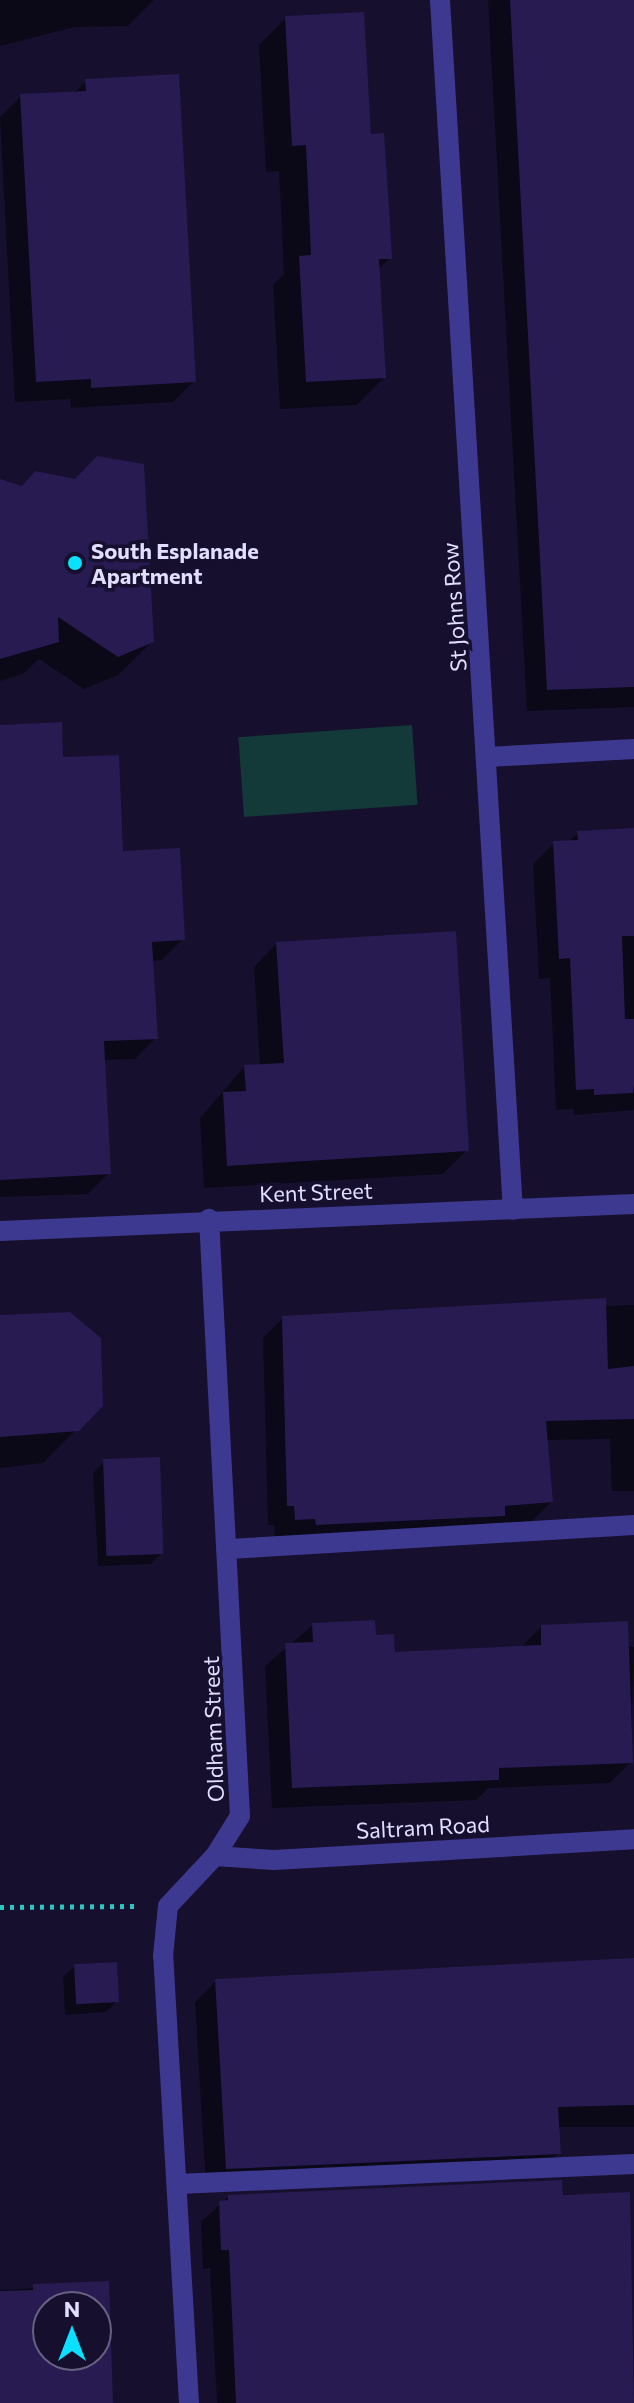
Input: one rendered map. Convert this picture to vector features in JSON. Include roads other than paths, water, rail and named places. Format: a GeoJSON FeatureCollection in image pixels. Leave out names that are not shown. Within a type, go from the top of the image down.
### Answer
{"type":"FeatureCollection","features":[{"type":"Feature","properties":{"kind":"street","name":"St Johns Row"},"geometry":{"type":"LineString","coordinates":[[440,0],[513,1210]]}},
{"type":"Feature","properties":{"kind":"street"},"geometry":{"type":"LineString","coordinates":[[487,757],[634,749]]}},
{"type":"Feature","properties":{"kind":"street","name":"Kent Street"},"geometry":{"type":"LineString","coordinates":[[0,1231],[209,1219],[634,1204]]}},
{"type":"Feature","properties":{"kind":"street","name":"Oldham Street"},"geometry":{"type":"LineString","coordinates":[[178,2184],[163,1956],[168,1906],[215,1856],[240,1816],[229,1549],[209,1219]]}},
{"type":"Feature","properties":{"kind":"street"},"geometry":{"type":"LineString","coordinates":[[229,1549],[634,1525]]}},
{"type":"Feature","properties":{"kind":"street","name":"Saltram Road"},"geometry":{"type":"LineString","coordinates":[[215,1856],[274,1860],[634,1839]]}},
{"type":"Feature","properties":{"kind":"street"},"geometry":{"type":"LineString","coordinates":[[189,2403],[178,2184],[634,2164]]}},
{"type":"Feature","properties":{"kind":"place","name":"South Esplanade Apartment"},"geometry":{"type":"Point","coordinates":[75,563]}}]}
